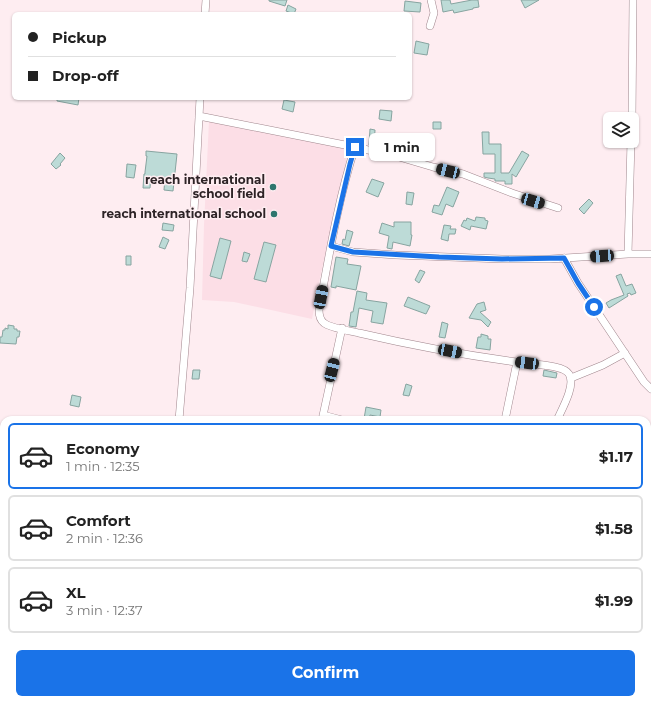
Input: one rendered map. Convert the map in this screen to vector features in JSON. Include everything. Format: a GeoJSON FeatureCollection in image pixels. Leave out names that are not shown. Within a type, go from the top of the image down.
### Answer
{"type":"FeatureCollection","features":[{"type":"Feature","properties":{"kind":"street"},"geometry":{"type":"LineString","coordinates":[[205,12],[206,0]]}},
{"type":"Feature","properties":{"kind":"street"},"geometry":{"type":"LineString","coordinates":[[430,26],[434,13],[431,0]]}},
{"type":"Feature","properties":{"kind":"street"},"geometry":{"type":"LineString","coordinates":[[632,112],[633,0]]}},
{"type":"Feature","properties":{"kind":"street"},"geometry":{"type":"LineString","coordinates":[[179,416],[190,288],[200,100]]}},
{"type":"Feature","properties":{"kind":"street"},"geometry":{"type":"LineString","coordinates":[[199,116],[399,157],[462,174],[512,194],[558,208]]}},
{"type":"Feature","properties":{"kind":"street"},"geometry":{"type":"LineString","coordinates":[[355,147],[331,246],[319,310],[319,316],[325,324],[457,352],[556,367],[568,372],[571,378],[568,394],[559,416]]}},
{"type":"Feature","properties":{"kind":"street"},"geometry":{"type":"LineString","coordinates":[[628,254],[631,148]]}},
{"type":"Feature","properties":{"kind":"street"},"geometry":{"type":"LineString","coordinates":[[331,246],[353,252],[502,259],[651,254]]}},
{"type":"Feature","properties":{"kind":"street"},"geometry":{"type":"LineString","coordinates":[[564,258],[578,283],[644,382],[651,389]]}},
{"type":"Feature","properties":{"kind":"street"},"geometry":{"type":"LineString","coordinates":[[322,416],[342,328]]}},
{"type":"Feature","properties":{"kind":"street"},"geometry":{"type":"LineString","coordinates":[[571,378],[603,365],[625,353]]}},
{"type":"Feature","properties":{"kind":"street"},"geometry":{"type":"LineString","coordinates":[[506,416],[517,362]]}},
{"type":"Feature","properties":{"kind":"shaded area","name":"reach international school field"},"geometry":{"type":"Polygon","coordinates":[[[209,121],[349,149],[312,319],[234,302],[202,300],[209,121]]]}},
{"type":"Feature","properties":{"kind":"building"},"geometry":{"type":"Polygon","coordinates":[[[269,0],[287,0],[285,6],[269,0]]]}},
{"type":"Feature","properties":{"kind":"building"},"geometry":{"type":"Polygon","coordinates":[[[441,0],[450,0],[451,4],[478,0],[479,7],[454,13],[453,10],[443,12],[441,0]]]}},
{"type":"Feature","properties":{"kind":"building"},"geometry":{"type":"Polygon","coordinates":[[[521,0],[539,0],[525,8],[521,0]]]}},
{"type":"Feature","properties":{"kind":"building"},"geometry":{"type":"Polygon","coordinates":[[[405,1],[421,3],[420,12],[404,11],[405,1]]]}},
{"type":"Feature","properties":{"kind":"building"},"geometry":{"type":"Polygon","coordinates":[[[288,5],[296,9],[295,12],[286,11],[288,5]]]}},
{"type":"Feature","properties":{"kind":"building"},"geometry":{"type":"Polygon","coordinates":[[[416,41],[429,44],[427,55],[414,53],[416,41]]]}},
{"type":"Feature","properties":{"kind":"building"},"geometry":{"type":"Polygon","coordinates":[[[57,100],[79,100],[78,105],[57,100]]]}},
{"type":"Feature","properties":{"kind":"building"},"geometry":{"type":"Polygon","coordinates":[[[284,100],[295,102],[293,112],[282,109],[284,100]]]}},
{"type":"Feature","properties":{"kind":"building"},"geometry":{"type":"Polygon","coordinates":[[[380,110],[392,111],[391,121],[379,119],[380,110]]]}},
{"type":"Feature","properties":{"kind":"building"},"geometry":{"type":"Polygon","coordinates":[[[433,122],[441,122],[441,129],[433,129],[433,122]]]}},
{"type":"Feature","properties":{"kind":"building"},"geometry":{"type":"Polygon","coordinates":[[[370,129],[375,130],[374,146],[369,145],[370,129]]]}},
{"type":"Feature","properties":{"kind":"building"},"geometry":{"type":"Polygon","coordinates":[[[482,132],[489,132],[489,144],[501,144],[501,173],[509,173],[522,151],[529,155],[516,177],[512,174],[512,184],[505,184],[505,181],[495,181],[495,179],[484,177],[484,173],[495,173],[495,154],[483,154],[482,132]]]}},
{"type":"Feature","properties":{"kind":"building"},"geometry":{"type":"Polygon","coordinates":[[[146,151],[177,154],[173,191],[164,190],[165,178],[151,177],[150,188],[143,188],[147,156],[146,151]]]}},
{"type":"Feature","properties":{"kind":"building"},"geometry":{"type":"Polygon","coordinates":[[[60,153],[65,158],[60,164],[61,165],[56,169],[51,164],[60,153]]]}},
{"type":"Feature","properties":{"kind":"building"},"geometry":{"type":"Polygon","coordinates":[[[127,164],[136,165],[134,178],[126,177],[127,164]]]}},
{"type":"Feature","properties":{"kind":"building"},"geometry":{"type":"Polygon","coordinates":[[[372,179],[384,183],[378,197],[366,192],[372,179]]]}},
{"type":"Feature","properties":{"kind":"building"},"geometry":{"type":"Polygon","coordinates":[[[447,187],[459,192],[453,207],[446,204],[442,215],[432,212],[434,205],[439,206],[447,187]]]}},
{"type":"Feature","properties":{"kind":"building"},"geometry":{"type":"Polygon","coordinates":[[[407,192],[414,193],[412,205],[406,204],[407,192]]]}},
{"type":"Feature","properties":{"kind":"building"},"geometry":{"type":"Polygon","coordinates":[[[589,199],[593,203],[584,214],[579,209],[589,199]]]}},
{"type":"Feature","properties":{"kind":"building"},"geometry":{"type":"Polygon","coordinates":[[[476,217],[485,218],[485,220],[488,221],[486,229],[471,226],[470,230],[461,226],[467,218],[475,221],[476,217]]]}},
{"type":"Feature","properties":{"kind":"building"},"geometry":{"type":"Polygon","coordinates":[[[394,222],[411,222],[412,235],[410,246],[393,242],[392,249],[387,248],[389,236],[379,233],[382,223],[394,227],[394,222]]]}},
{"type":"Feature","properties":{"kind":"building"},"geometry":{"type":"Polygon","coordinates":[[[163,223],[174,225],[173,231],[162,230],[163,223]]]}},
{"type":"Feature","properties":{"kind":"building"},"geometry":{"type":"Polygon","coordinates":[[[444,225],[451,226],[450,229],[456,229],[455,234],[449,234],[448,241],[441,239],[444,225]]]}},
{"type":"Feature","properties":{"kind":"building"},"geometry":{"type":"Polygon","coordinates":[[[347,230],[353,232],[349,246],[342,244],[343,239],[345,240],[347,230]]]}},
{"type":"Feature","properties":{"kind":"building"},"geometry":{"type":"Polygon","coordinates":[[[163,237],[169,240],[165,249],[159,247],[163,237]]]}},
{"type":"Feature","properties":{"kind":"building"},"geometry":{"type":"Polygon","coordinates":[[[220,238],[231,241],[221,279],[210,276],[220,238]]]}},
{"type":"Feature","properties":{"kind":"building"},"geometry":{"type":"Polygon","coordinates":[[[264,242],[276,245],[266,282],[254,279],[264,242]]]}},
{"type":"Feature","properties":{"kind":"building"},"geometry":{"type":"Polygon","coordinates":[[[244,252],[250,254],[247,262],[242,261],[244,252]]]}},
{"type":"Feature","properties":{"kind":"building"},"geometry":{"type":"Polygon","coordinates":[[[126,256],[131,256],[131,265],[126,265],[126,256]]]}},
{"type":"Feature","properties":{"kind":"building"},"geometry":{"type":"Polygon","coordinates":[[[336,257],[348,259],[347,264],[361,266],[356,290],[336,286],[336,288],[331,287],[336,257]]]}},
{"type":"Feature","properties":{"kind":"building"},"geometry":{"type":"Polygon","coordinates":[[[420,270],[425,272],[419,283],[415,280],[420,270]]]}},
{"type":"Feature","properties":{"kind":"building"},"geometry":{"type":"Polygon","coordinates":[[[621,274],[626,286],[632,284],[636,293],[631,295],[630,293],[627,294],[628,296],[609,308],[606,303],[624,295],[616,276],[621,274]]]}},
{"type":"Feature","properties":{"kind":"building"},"geometry":{"type":"Polygon","coordinates":[[[357,291],[367,293],[366,300],[387,303],[383,324],[371,322],[373,311],[359,308],[356,327],[349,326],[357,291]]]}},
{"type":"Feature","properties":{"kind":"building"},"geometry":{"type":"Polygon","coordinates":[[[408,297],[430,306],[426,314],[404,306],[408,297]]]}},
{"type":"Feature","properties":{"kind":"building"},"geometry":{"type":"Polygon","coordinates":[[[484,302],[486,310],[480,312],[491,322],[488,327],[481,320],[469,318],[477,304],[484,302]]]}},
{"type":"Feature","properties":{"kind":"building"},"geometry":{"type":"Polygon","coordinates":[[[442,322],[448,324],[445,338],[439,337],[442,322]]]}},
{"type":"Feature","properties":{"kind":"building"},"geometry":{"type":"Polygon","coordinates":[[[8,325],[14,326],[14,329],[20,331],[16,344],[0,343],[0,337],[2,337],[3,330],[5,330],[5,328],[8,329],[8,325]]]}},
{"type":"Feature","properties":{"kind":"building"},"geometry":{"type":"Polygon","coordinates":[[[481,334],[488,336],[488,339],[491,339],[490,350],[476,348],[478,337],[481,337],[481,334]]]}},
{"type":"Feature","properties":{"kind":"building"},"geometry":{"type":"Polygon","coordinates":[[[193,370],[200,370],[199,379],[192,379],[193,370]]]}},
{"type":"Feature","properties":{"kind":"building"},"geometry":{"type":"Polygon","coordinates":[[[544,370],[557,373],[556,378],[543,376],[544,370]]]}},
{"type":"Feature","properties":{"kind":"building"},"geometry":{"type":"Polygon","coordinates":[[[406,384],[412,386],[409,396],[403,395],[406,384]]]}},
{"type":"Feature","properties":{"kind":"building"},"geometry":{"type":"Polygon","coordinates":[[[72,395],[81,397],[79,407],[70,405],[72,395]]]}},
{"type":"Feature","properties":{"kind":"building"},"geometry":{"type":"Polygon","coordinates":[[[366,407],[381,410],[380,416],[364,416],[366,407]]]}},
{"type":"Feature","properties":{"kind":"place","name":"reach international school field"},"geometry":{"type":"Point","coordinates":[273,187]}},
{"type":"Feature","properties":{"kind":"place","name":"reach international school"},"geometry":{"type":"Point","coordinates":[274,214]}},
{"type":"Feature","properties":{"kind":"route"},"geometry":{"type":"LineString","coordinates":[[355,147],[331,246],[353,252],[396,255],[502,259],[564,258],[594,307]]}}]}
